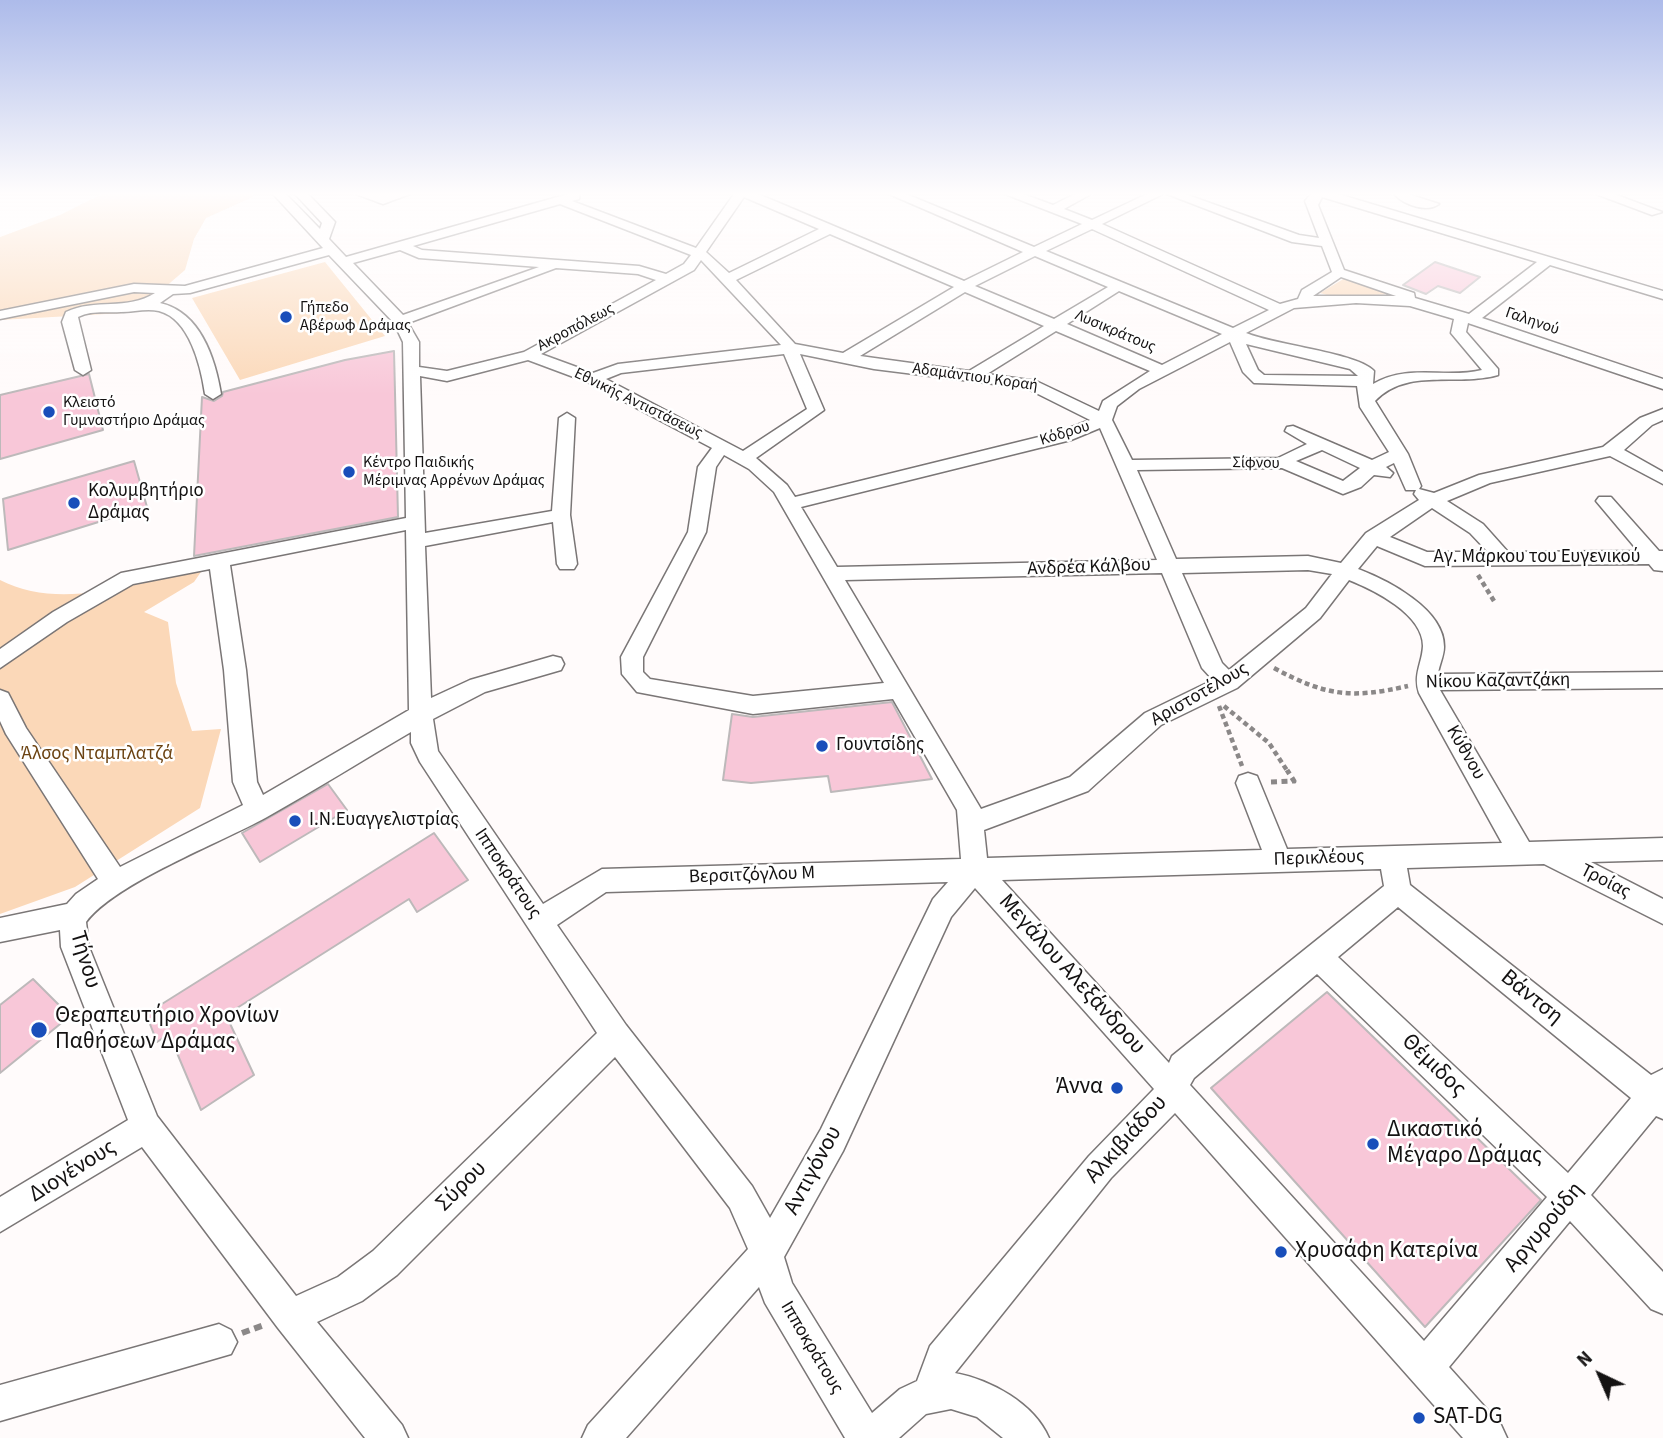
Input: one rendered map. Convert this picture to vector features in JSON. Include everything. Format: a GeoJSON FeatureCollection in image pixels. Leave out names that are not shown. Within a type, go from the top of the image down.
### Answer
{"type":"FeatureCollection","features":[{"type":"Feature","properties":{"kind":"street"},"geometry":{"type":"LineString","coordinates":[[0,315],[134,288],[168,291],[191,289],[277,261]]}},
{"type":"Feature","properties":{"kind":"street"},"geometry":{"type":"LineString","coordinates":[[509,261],[639,270],[668,279]]}},
{"type":"Feature","properties":{"kind":"street","name":"Ακροπόλεως"},"geometry":{"type":"LineString","coordinates":[[411,370],[445,376],[529,355],[668,279],[694,261]]}},
{"type":"Feature","properties":{"kind":"street"},"geometry":{"type":"LineString","coordinates":[[708,261],[791,348],[816,407],[814,413],[744,458],[773,480],[791,504],[898,690],[950,774],[972,823],[975,869]]}},
{"type":"Feature","properties":{"kind":"street"},"geometry":{"type":"LineString","coordinates":[[727,279],[764,261]]}},
{"type":"Feature","properties":{"kind":"street","name":"Λυσικράτους"},"geometry":{"type":"LineString","coordinates":[[906,261],[1161,370]]}},
{"type":"Feature","properties":{"kind":"street"},"geometry":{"type":"LineString","coordinates":[[848,357],[965,286],[1017,261]]}},
{"type":"Feature","properties":{"kind":"street"},"geometry":{"type":"LineString","coordinates":[[1062,261],[1269,347],[1354,365],[1366,371],[1368,407],[1399,454],[1412,486]]}},
{"type":"Feature","properties":{"kind":"street"},"geometry":{"type":"LineString","coordinates":[[1173,261],[1280,309]]}},
{"type":"Feature","properties":{"kind":"street"},"geometry":{"type":"LineString","coordinates":[[1334,261],[1339,274],[1352,274],[1392,288],[1416,302]]}},
{"type":"Feature","properties":{"kind":"street"},"geometry":{"type":"LineString","coordinates":[[1234,334],[1251,372],[1260,380],[1367,389],[1401,378],[1492,372],[1458,333],[1467,317],[1546,261]]}},
{"type":"Feature","properties":{"kind":"street"},"geometry":{"type":"LineString","coordinates":[[1552,261],[1663,295]]}},
{"type":"Feature","properties":{"kind":"street","name":"Ιπποκράτους"},"geometry":{"type":"LineString","coordinates":[[342,262],[400,321],[411,342],[420,716],[428,755],[616,1035],[741,1197],[755,1220],[777,1291],[866,1438]]}},
{"type":"Feature","properties":{"kind":"street"},"geometry":{"type":"LineString","coordinates":[[400,321],[559,265]]}},
{"type":"Feature","properties":{"kind":"street","name":"Κόδρου"},"geometry":{"type":"LineString","coordinates":[[1306,301],[1307,293],[1339,274]]}},
{"type":"Feature","properties":{"kind":"street"},"geometry":{"type":"LineString","coordinates":[[973,376],[1120,285]]}},
{"type":"Feature","properties":{"kind":"street"},"geometry":{"type":"LineString","coordinates":[[83,370],[69,323],[71,315],[81,310],[125,310],[148,305],[168,291]]}},
{"type":"Feature","properties":{"kind":"street","name":"Κόδρου"},"geometry":{"type":"LineString","coordinates":[[791,504],[1065,436],[1104,420],[1107,407],[1114,399],[1161,370],[1280,309],[1306,301],[1389,300]]}},
{"type":"Feature","properties":{"kind":"street","name":"Γαληνού"},"geometry":{"type":"LineString","coordinates":[[1389,300],[1416,302],[1467,317],[1663,384]]}},
{"type":"Feature","properties":{"kind":"street"},"geometry":{"type":"LineString","coordinates":[[148,305],[173,311],[185,325],[210,371],[213,394]]}},
{"type":"Feature","properties":{"kind":"street","name":"Αδαμάντιου Κοραή"},"geometry":{"type":"LineString","coordinates":[[593,379],[618,369],[791,348],[869,363],[1038,386],[1104,420]]}},
{"type":"Feature","properties":{"kind":"street"},"geometry":{"type":"LineString","coordinates":[[412,394],[446,390],[481,380],[518,367],[529,355]]}},
{"type":"Feature","properties":{"kind":"street","name":"Εθνικής Αντιστάσεως"},"geometry":{"type":"LineString","coordinates":[[529,355],[593,379],[744,458]]}},
{"type":"Feature","properties":{"kind":"street","name":"Αριστοτέλους"},"geometry":{"type":"LineString","coordinates":[[972,823],[1079,784],[1153,719],[1229,682],[1260,660],[1313,613],[1343,570],[1373,537],[1432,500],[1485,479],[1612,450],[1626,442],[1643,421],[1663,414]]}},
{"type":"Feature","properties":{"kind":"street"},"geometry":{"type":"LineString","coordinates":[[567,564],[561,515],[568,418]]}},
{"type":"Feature","properties":{"kind":"street"},"geometry":{"type":"LineString","coordinates":[[1104,420],[1128,465],[1213,668],[1229,682]]}},
{"type":"Feature","properties":{"kind":"street"},"geometry":{"type":"LineString","coordinates":[[1293,431],[1412,486],[1479,527],[1489,536],[1503,559]]}},
{"type":"Feature","properties":{"kind":"street"},"geometry":{"type":"LineString","coordinates":[[1285,463],[1286,458],[1322,444]]}},
{"type":"Feature","properties":{"kind":"street"},"geometry":{"type":"LineString","coordinates":[[723,447],[710,459],[707,467],[697,532],[636,649],[630,669],[635,678],[645,685],[740,704],[764,705],[898,690]]}},
{"type":"Feature","properties":{"kind":"street"},"geometry":{"type":"LineString","coordinates":[[1612,450],[1663,479]]}},
{"type":"Feature","properties":{"kind":"street"},"geometry":{"type":"LineString","coordinates":[[1372,467],[1399,454]]}},
{"type":"Feature","properties":{"kind":"street","name":"Σίφνου"},"geometry":{"type":"LineString","coordinates":[[1128,465],[1285,463],[1343,488],[1355,483],[1372,467]]}},
{"type":"Feature","properties":{"kind":"street"},"geometry":{"type":"LineString","coordinates":[[1605,501],[1660,561]]}},
{"type":"Feature","properties":{"kind":"street"},"geometry":{"type":"LineString","coordinates":[[0,660],[27,639],[117,583],[145,573],[417,532],[561,515]]}},
{"type":"Feature","properties":{"kind":"street","name":"Αγ. Μάρκου του Ευγενικού"},"geometry":{"type":"LineString","coordinates":[[1373,537],[1420,558],[1660,561]]}},
{"type":"Feature","properties":{"kind":"street"},"geometry":{"type":"LineString","coordinates":[[219,560],[235,670],[245,782],[257,810]]}},
{"type":"Feature","properties":{"kind":"street","name":"Ανδρέα Κάλβου"},"geometry":{"type":"LineString","coordinates":[[833,574],[1308,563],[1343,570]]}},
{"type":"Feature","properties":{"kind":"street"},"geometry":{"type":"LineString","coordinates":[[1343,570],[1409,604],[1433,640],[1425,669],[1426,682]]}},
{"type":"Feature","properties":{"kind":"street","name":"Τήνου"},"geometry":{"type":"LineString","coordinates":[[389,1438],[290,1316],[146,1127],[75,947],[71,926],[85,902],[114,882],[257,810],[461,693],[553,664]]}},
{"type":"Feature","properties":{"kind":"street","name":"Νίκου Καζαντζάκη"},"geometry":{"type":"LineString","coordinates":[[1426,682],[1663,680]]}},
{"type":"Feature","properties":{"kind":"street","name":"Κύθνου"},"geometry":{"type":"LineString","coordinates":[[1426,682],[1535,853]]}},
{"type":"Feature","properties":{"kind":"street"},"geometry":{"type":"LineString","coordinates":[[0,699],[18,734],[114,882]]}},
{"type":"Feature","properties":{"kind":"street"},"geometry":{"type":"LineString","coordinates":[[1248,783],[1279,860]]}},
{"type":"Feature","properties":{"kind":"street","name":"Περικλέους"},"geometry":{"type":"LineString","coordinates":[[975,869],[1663,849]]}},
{"type":"Feature","properties":{"kind":"street","name":"Τροίας"},"geometry":{"type":"LineString","coordinates":[[1535,853],[1663,912]]}},
{"type":"Feature","properties":{"kind":"street"},"geometry":{"type":"LineString","coordinates":[[1392,857],[1398,891]]}},
{"type":"Feature","properties":{"kind":"street","name":"Βερσιτζόγλου Μ"},"geometry":{"type":"LineString","coordinates":[[540,921],[602,881],[975,869]]}},
{"type":"Feature","properties":{"kind":"street","name":"Μεγάλου Αλεξάνδρου"},"geometry":{"type":"LineString","coordinates":[[975,869],[1488,1438]]}},
{"type":"Feature","properties":{"kind":"street","name":"Αντιγόνου"},"geometry":{"type":"LineString","coordinates":[[601,1438],[766,1254],[798,1205],[826,1150],[942,908],[975,869]]}},
{"type":"Feature","properties":{"kind":"street","name":"Αλκιβιάδου"},"geometry":{"type":"LineString","coordinates":[[934,1392],[937,1370],[943,1359],[1100,1167],[1164,1102],[1183,1067],[1398,891]]}},
{"type":"Feature","properties":{"kind":"street","name":"Βάντση"},"geometry":{"type":"LineString","coordinates":[[1398,891],[1660,1095]]}},
{"type":"Feature","properties":{"kind":"street"},"geometry":{"type":"LineString","coordinates":[[0,930],[75,915]]}},
{"type":"Feature","properties":{"kind":"street","name":"Θέμιδος"},"geometry":{"type":"LineString","coordinates":[[1319,957],[1571,1198],[1663,1297]]}},
{"type":"Feature","properties":{"kind":"street","name":"Σύρου"},"geometry":{"type":"LineString","coordinates":[[290,1316],[350,1289],[385,1263],[616,1035]]}},
{"type":"Feature","properties":{"kind":"street","name":"Αργυρούδη"},"geometry":{"type":"LineString","coordinates":[[1424,1369],[1660,1095]]}},
{"type":"Feature","properties":{"kind":"street","name":"Διογένους"},"geometry":{"type":"LineString","coordinates":[[0,1216],[146,1127]]}},
{"type":"Feature","properties":{"kind":"street"},"geometry":{"type":"LineString","coordinates":[[0,1403],[219,1342]]}},
{"type":"Feature","properties":{"kind":"street"},"geometry":{"type":"LineString","coordinates":[[874,1438],[904,1405],[934,1392],[963,1393],[990,1404],[1030,1438]]}},
{"type":"Feature","properties":{"kind":"path"},"geometry":{"type":"LineString","coordinates":[[1468,559],[1494,601]]}},
{"type":"Feature","properties":{"kind":"path","name":"Νίκου Καζαντζάκη"},"geometry":{"type":"LineString","coordinates":[[1260,660],[1315,691],[1337,696],[1372,694],[1426,682]]}},
{"type":"Feature","properties":{"kind":"path"},"geometry":{"type":"LineString","coordinates":[[1217,701],[1248,723],[1269,743],[1294,781],[1248,783],[1222,713],[1217,701]]}},
{"type":"Feature","properties":{"kind":"path"},"geometry":{"type":"LineString","coordinates":[[219,1342],[290,1316]]}},
{"type":"Feature","properties":{"kind":"green space"},"geometry":{"type":"Polygon","coordinates":[[[0,261],[188,261],[185,270],[148,302],[124,313],[0,320],[0,261]]]}},
{"type":"Feature","properties":{"kind":"green space","name":"Γήπεδο Αβέρωφ Δράμας"},"geometry":{"type":"Polygon","coordinates":[[[325,262],[385,336],[240,380],[192,298],[325,262]]]}},
{"type":"Feature","properties":{"kind":"green space"},"geometry":{"type":"Polygon","coordinates":[[[1345,278],[1394,294],[1334,297],[1320,293],[1345,278]]]}},
{"type":"Feature","properties":{"kind":"green space","name":"Άλσος Νταμπλατζά"},"geometry":{"type":"Polygon","coordinates":[[[203,569],[194,582],[144,612],[168,622],[176,683],[192,731],[221,729],[200,808],[75,887],[0,914],[0,580],[48,594],[74,594],[127,587],[203,569]]]}},
{"type":"Feature","properties":{"kind":"building"},"geometry":{"type":"Polygon","coordinates":[[[1435,262],[1480,277],[1460,293],[1438,286],[1426,294],[1403,285],[1435,262]]]}},
{"type":"Feature","properties":{"kind":"building"},"geometry":{"type":"Polygon","coordinates":[[[394,351],[398,517],[194,556],[202,397],[214,401],[222,396],[223,392],[345,360],[394,351]]]}},
{"type":"Feature","properties":{"kind":"building","name":"Κλειστό Γυμναστήριο Δράμας"},"geometry":{"type":"Polygon","coordinates":[[[89,374],[103,430],[0,459],[0,395],[89,374]]]}},
{"type":"Feature","properties":{"kind":"building","name":"Κολυμβητήριο Δράμας"},"geometry":{"type":"Polygon","coordinates":[[[134,461],[147,507],[8,550],[3,499],[134,461]]]}},
{"type":"Feature","properties":{"kind":"building","name":"Γουντσίδης"},"geometry":{"type":"Polygon","coordinates":[[[892,702],[932,779],[831,792],[828,776],[751,783],[723,780],[732,714],[753,717],[892,702]]]}},
{"type":"Feature","properties":{"kind":"building","name":"Ι.Ν.Ευαγγελιστρίας"},"geometry":{"type":"Polygon","coordinates":[[[328,784],[347,810],[260,862],[242,833],[328,784]]]}},
{"type":"Feature","properties":{"kind":"building"},"geometry":{"type":"Polygon","coordinates":[[[434,833],[468,880],[417,912],[409,899],[226,1015],[254,1075],[201,1110],[169,1034],[157,1042],[146,1014],[434,833]]]}},
{"type":"Feature","properties":{"kind":"building"},"geometry":{"type":"Polygon","coordinates":[[[33,979],[70,1016],[0,1073],[0,1005],[33,979]]]}},
{"type":"Feature","properties":{"kind":"building","name":"Δικαστικό Μέγαρο Δράμας"},"geometry":{"type":"Polygon","coordinates":[[[1327,992],[1541,1200],[1425,1327],[1211,1088],[1327,992]]]}},
{"type":"Feature","properties":{"kind":"place","name":"Γήπεδο Αβέρωφ Δράμας"},"geometry":{"type":"Point","coordinates":[286,317]}},
{"type":"Feature","properties":{"kind":"place","name":"Κλειστό Γυμναστήριο Δράμας"},"geometry":{"type":"Point","coordinates":[49,412]}},
{"type":"Feature","properties":{"kind":"place","name":"Κέντρο Παιδικής Μέριμνας Αρρένων Δράμας"},"geometry":{"type":"Point","coordinates":[349,472]}},
{"type":"Feature","properties":{"kind":"place","name":"Κολυμβητήριο Δράμας"},"geometry":{"type":"Point","coordinates":[74,503]}},
{"type":"Feature","properties":{"kind":"place","name":"Γουντσίδης"},"geometry":{"type":"Point","coordinates":[822,746]}},
{"type":"Feature","properties":{"kind":"place","name":"Ι.Ν.Ευαγγελιστρίας"},"geometry":{"type":"Point","coordinates":[295,821]}},
{"type":"Feature","properties":{"kind":"place","name":"Θεραπευτήριο Χρονίων Παθήσεων Δράμας"},"geometry":{"type":"Point","coordinates":[39,1030]}},
{"type":"Feature","properties":{"kind":"place","name":"Άννα"},"geometry":{"type":"Point","coordinates":[1117,1088]}},
{"type":"Feature","properties":{"kind":"place","name":"Δικαστικό Μέγαρο Δράμας"},"geometry":{"type":"Point","coordinates":[1373,1144]}},
{"type":"Feature","properties":{"kind":"place","name":"Χρυσάφη Κατερίνα"},"geometry":{"type":"Point","coordinates":[1281,1252]}},
{"type":"Feature","properties":{"kind":"place","name":"SAT-DG"},"geometry":{"type":"Point","coordinates":[1419,1418]}}]}
